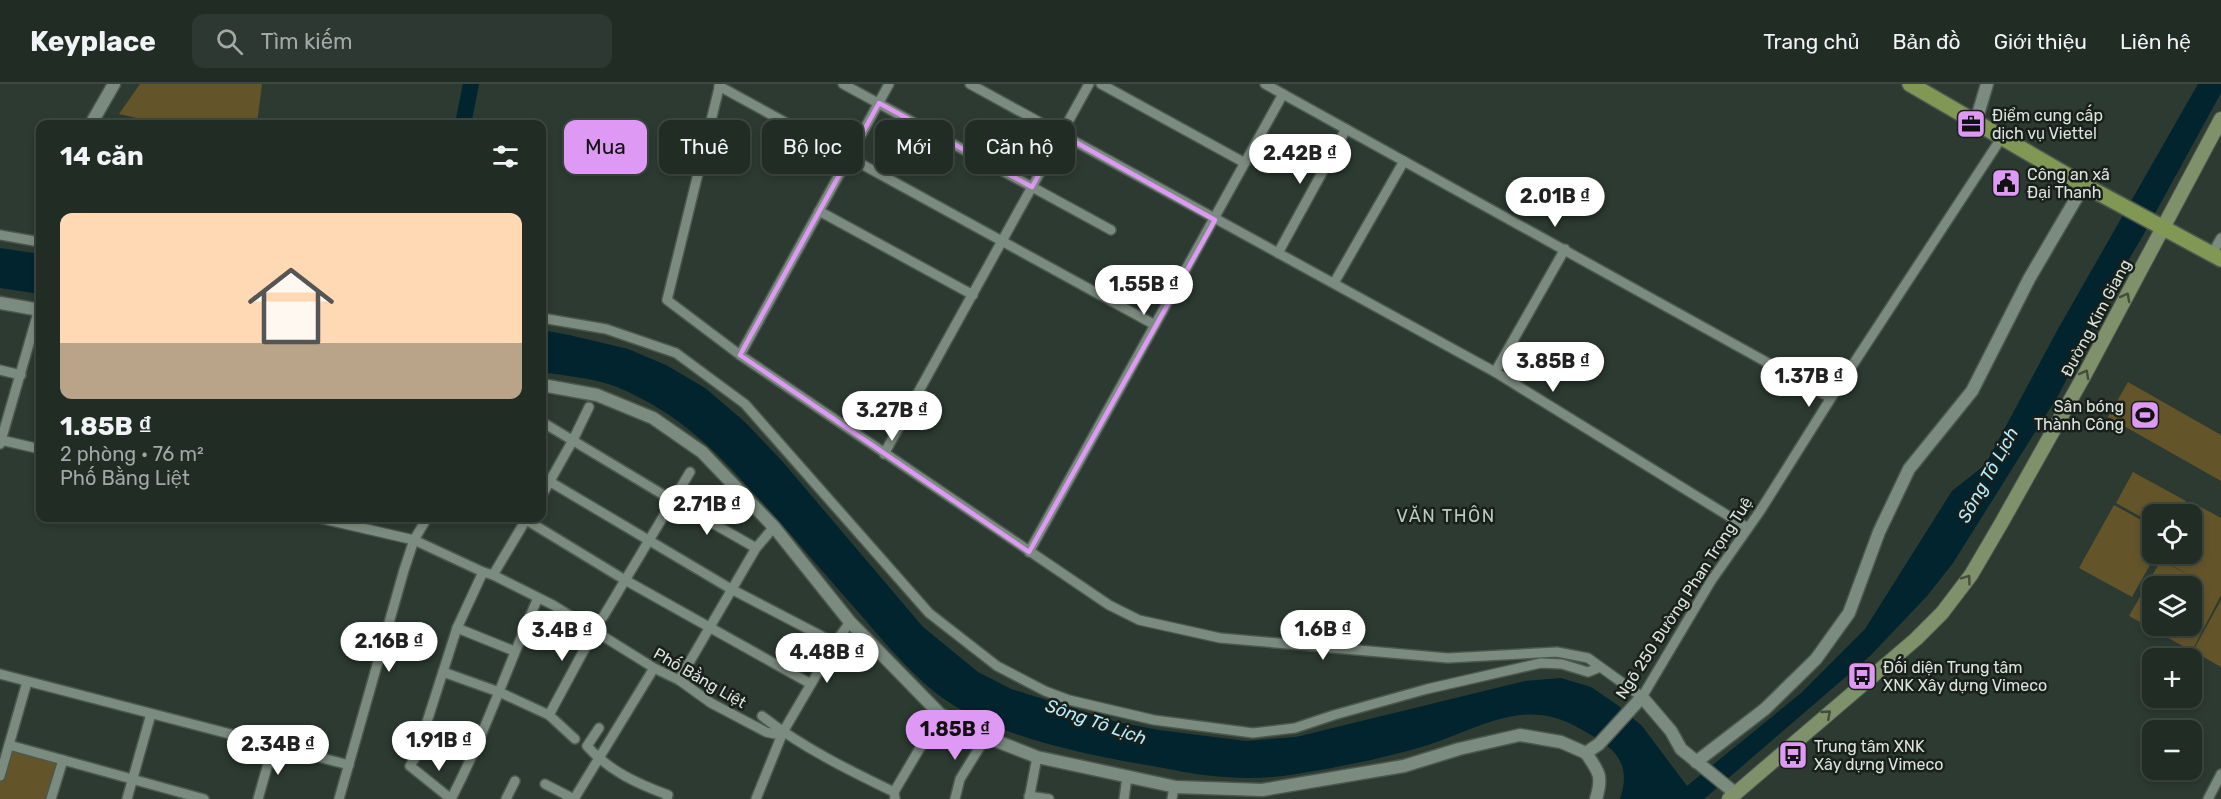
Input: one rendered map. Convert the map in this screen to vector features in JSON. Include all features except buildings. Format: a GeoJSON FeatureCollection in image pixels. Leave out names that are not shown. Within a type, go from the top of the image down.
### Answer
{"type":"FeatureCollection","features":[{"type":"Feature","properties":{"kind":"main road"},"geometry":{"type":"LineString","coordinates":[[1910,84],[2216,257]]}},
{"type":"Feature","properties":{"kind":"main road","name":"Đường Kim Giang"},"geometry":{"type":"LineString","coordinates":[[1732,796],[1916,639],[1949,603],[1972,573],[2002,522],[2159,225],[2221,119]]}},
{"type":"Feature","properties":{"kind":"street"},"geometry":{"type":"LineString","coordinates":[[93,120],[114,84]]}},
{"type":"Feature","properties":{"kind":"street"},"geometry":{"type":"LineString","coordinates":[[843,84],[1111,230]]}},
{"type":"Feature","properties":{"kind":"street"},"geometry":{"type":"LineString","coordinates":[[863,131],[889,84]]}},
{"type":"Feature","properties":{"kind":"street"},"geometry":{"type":"LineString","coordinates":[[970,84],[1036,120]]}},
{"type":"Feature","properties":{"kind":"street"},"geometry":{"type":"LineString","coordinates":[[1069,120],[1089,84]]}},
{"type":"Feature","properties":{"kind":"street"},"geometry":{"type":"LineString","coordinates":[[1101,84],[1245,163]]}},
{"type":"Feature","properties":{"kind":"street"},"geometry":{"type":"LineString","coordinates":[[1265,84],[1831,398]]}},
{"type":"Feature","properties":{"kind":"street"},"geometry":{"type":"LineString","coordinates":[[1976,121],[1988,84]]}},
{"type":"Feature","properties":{"kind":"street"},"geometry":{"type":"LineString","coordinates":[[784,120],[720,85],[667,300],[740,355],[1108,605],[1139,620],[1220,638],[1448,658],[1557,652],[1588,658],[1671,731],[1681,749],[1724,784],[1732,796]]}},
{"type":"Feature","properties":{"kind":"street"},"geometry":{"type":"LineString","coordinates":[[1029,552],[1283,94]]}},
{"type":"Feature","properties":{"kind":"street"},"geometry":{"type":"LineString","coordinates":[[1278,253],[1346,129]]}},
{"type":"Feature","properties":{"kind":"street","name":"Ngõ 250 Đường Phan Trọng Tuệ"},"geometry":{"type":"LineString","coordinates":[[1586,753],[1599,744],[1638,702],[1710,581],[1748,528],[2002,137]]}},
{"type":"Feature","properties":{"kind":"street"},"geometry":{"type":"LineString","coordinates":[[1075,142],[1496,372],[1748,528]]}},
{"type":"Feature","properties":{"kind":"street"},"geometry":{"type":"LineString","coordinates":[[1337,285],[1404,161]]}},
{"type":"Feature","properties":{"kind":"street"},"geometry":{"type":"LineString","coordinates":[[863,164],[1155,325]]}},
{"type":"Feature","properties":{"kind":"street"},"geometry":{"type":"LineString","coordinates":[[740,355],[839,174]]}},
{"type":"Feature","properties":{"kind":"street"},"geometry":{"type":"LineString","coordinates":[[885,453],[1039,174]]}},
{"type":"Feature","properties":{"kind":"street"},"geometry":{"type":"LineString","coordinates":[[1699,764],[1765,710],[1816,659],[1850,612],[1879,532],[1909,469],[1972,391],[2030,279],[2084,184]]}},
{"type":"Feature","properties":{"kind":"street"},"geometry":{"type":"LineString","coordinates":[[819,211],[973,295]]}},
{"type":"Feature","properties":{"kind":"street"},"geometry":{"type":"LineString","coordinates":[[0,235],[36,241]]}},
{"type":"Feature","properties":{"kind":"street"},"geometry":{"type":"LineString","coordinates":[[2216,257],[2221,238]]}},
{"type":"Feature","properties":{"kind":"street"},"geometry":{"type":"LineString","coordinates":[[1496,372],[1564,249]]}},
{"type":"Feature","properties":{"kind":"street"},"geometry":{"type":"LineString","coordinates":[[0,303],[36,308]]}},
{"type":"Feature","properties":{"kind":"street"},"geometry":{"type":"LineString","coordinates":[[546,319],[606,329],[675,353],[745,404],[929,612],[997,666],[1069,700],[1154,720],[1252,733],[1295,728],[1427,689],[1541,663],[1562,664],[1588,672],[1600,667]]}},
{"type":"Feature","properties":{"kind":"street"},"geometry":{"type":"LineString","coordinates":[[36,323],[1,442],[36,448]]}},
{"type":"Feature","properties":{"kind":"street"},"geometry":{"type":"LineString","coordinates":[[0,370],[21,375]]}},
{"type":"Feature","properties":{"kind":"street"},"geometry":{"type":"LineString","coordinates":[[546,386],[597,395],[653,418],[702,452],[774,527],[850,622],[940,714],[986,737],[1037,757],[1127,777],[1173,793],[1262,790],[1359,774],[1404,766],[1459,749],[1520,735],[1561,742],[1586,753],[1597,770],[1601,784],[1596,799]]}},
{"type":"Feature","properties":{"kind":"street"},"geometry":{"type":"LineString","coordinates":[[546,479],[573,440],[589,407]]}},
{"type":"Feature","properties":{"kind":"street"},"geometry":{"type":"LineString","coordinates":[[546,424],[756,548]]}},
{"type":"Feature","properties":{"kind":"street"},"geometry":{"type":"LineString","coordinates":[[603,617],[690,472]]}},
{"type":"Feature","properties":{"kind":"street"},"geometry":{"type":"LineString","coordinates":[[546,481],[731,589],[835,643]]}},
{"type":"Feature","properties":{"kind":"street","name":"Phố Bằng Liệt"},"geometry":{"type":"LineString","coordinates":[[336,522],[414,540],[493,575],[538,598],[654,668],[679,680],[711,703],[765,732],[775,734],[783,732],[894,795]]}},
{"type":"Feature","properties":{"kind":"street"},"geometry":{"type":"LineString","coordinates":[[339,799],[399,587],[414,540],[425,522]]}},
{"type":"Feature","properties":{"kind":"street"},"geometry":{"type":"LineString","coordinates":[[493,575],[523,522]]}},
{"type":"Feature","properties":{"kind":"street"},"geometry":{"type":"LineString","coordinates":[[532,522],[626,580],[811,684]]}},
{"type":"Feature","properties":{"kind":"street"},"geometry":{"type":"LineString","coordinates":[[679,680],[756,548],[774,527]]}},
{"type":"Feature","properties":{"kind":"street"},"geometry":{"type":"LineString","coordinates":[[483,572],[457,628],[416,756],[410,766],[451,799],[470,762],[514,651],[538,598]]}},
{"type":"Feature","properties":{"kind":"street"},"geometry":{"type":"LineString","coordinates":[[756,799],[783,732],[835,643],[850,622]]}},
{"type":"Feature","properties":{"kind":"street"},"geometry":{"type":"LineString","coordinates":[[457,628],[514,651]]}},
{"type":"Feature","properties":{"kind":"street"},"geometry":{"type":"LineString","coordinates":[[549,715],[590,639],[600,635]]}},
{"type":"Feature","properties":{"kind":"street"},"geometry":{"type":"LineString","coordinates":[[545,784],[574,799],[654,668]]}},
{"type":"Feature","properties":{"kind":"street"},"geometry":{"type":"LineString","coordinates":[[443,672],[499,692],[549,715],[575,739]]}},
{"type":"Feature","properties":{"kind":"street"},"geometry":{"type":"LineString","coordinates":[[0,674],[349,765]]}},
{"type":"Feature","properties":{"kind":"street"},"geometry":{"type":"LineString","coordinates":[[0,776],[27,682]]}},
{"type":"Feature","properties":{"kind":"street"},"geometry":{"type":"LineString","coordinates":[[127,799],[151,714]]}},
{"type":"Feature","properties":{"kind":"street"},"geometry":{"type":"LineString","coordinates":[[894,795],[940,714]]}},
{"type":"Feature","properties":{"kind":"street"},"geometry":{"type":"LineString","coordinates":[[762,716],[783,732]]}},
{"type":"Feature","properties":{"kind":"street"},"geometry":{"type":"LineString","coordinates":[[598,728],[587,746],[599,760],[637,784],[668,795],[667,799]]}},
{"type":"Feature","properties":{"kind":"street"},"geometry":{"type":"LineString","coordinates":[[955,799],[960,779],[986,737]]}},
{"type":"Feature","properties":{"kind":"street"},"geometry":{"type":"LineString","coordinates":[[9,745],[202,799]]}},
{"type":"Feature","properties":{"kind":"street"},"geometry":{"type":"LineString","coordinates":[[258,799],[273,746]]}},
{"type":"Feature","properties":{"kind":"street"},"geometry":{"type":"LineString","coordinates":[[1037,757],[1029,798],[1048,799]]}},
{"type":"Feature","properties":{"kind":"street"},"geometry":{"type":"LineString","coordinates":[[51,799],[63,760]]}},
{"type":"Feature","properties":{"kind":"street"},"geometry":{"type":"LineString","coordinates":[[2208,799],[2221,774]]}},
{"type":"Feature","properties":{"kind":"street"},"geometry":{"type":"LineString","coordinates":[[1124,799],[1127,777]]}},
{"type":"Feature","properties":{"kind":"street"},"geometry":{"type":"LineString","coordinates":[[506,799],[516,781]]}},
{"type":"Feature","properties":{"kind":"highlighted area"},"geometry":{"type":"Polygon","coordinates":[[[879,103],[1032,187],[1061,134],[1215,220],[1029,552],[740,355],[879,103]]]}},
{"type":"Feature","properties":{"kind":"shaded area"},"geometry":{"type":"Polygon","coordinates":[[[140,84],[262,84],[258,120],[145,120],[119,114],[140,84]]]}},
{"type":"Feature","properties":{"kind":"shaded area"},"geometry":{"type":"Polygon","coordinates":[[[2128,382],[2221,435],[2221,481],[2108,417],[2128,382]]]}},
{"type":"Feature","properties":{"kind":"shaded area","name":"Sân bóng Thành Công"},"geometry":{"type":"Polygon","coordinates":[[[2133,472],[2186,501],[2184,504],[2142,504],[2142,517],[2116,503],[2133,472]]]}},
{"type":"Feature","properties":{"kind":"shaded area"},"geometry":{"type":"Polygon","coordinates":[[[2114,505],[2142,520],[2142,564],[2150,564],[2132,597],[2079,568],[2114,505]]]}},
{"type":"Feature","properties":{"kind":"shaded area"},"geometry":{"type":"Polygon","coordinates":[[[2202,508],[2221,518],[2221,595],[2202,632],[2202,576],[2190,576],[2170,564],[2202,564],[2202,508]]]}},
{"type":"Feature","properties":{"kind":"shaded area"},"geometry":{"type":"Polygon","coordinates":[[[2159,564],[2168,564],[2190,576],[2152,576],[2159,564]]]}},
{"type":"Feature","properties":{"kind":"shaded area"},"geometry":{"type":"Polygon","coordinates":[[[2142,593],[2142,623],[2129,616],[2142,593]]]}},
{"type":"Feature","properties":{"kind":"shaded area"},"geometry":{"type":"Polygon","coordinates":[[[2221,600],[2221,667],[2202,656],[2202,648],[2195,648],[2221,600]]]}},
{"type":"Feature","properties":{"kind":"shaded area"},"geometry":{"type":"Polygon","coordinates":[[[2165,636],[2200,636],[2194,648],[2187,648],[2165,636]]]}},
{"type":"Feature","properties":{"kind":"shaded area"},"geometry":{"type":"Polygon","coordinates":[[[9,745],[63,760],[51,799],[0,799],[0,776],[9,745]]]}},
{"type":"Feature","properties":{"kind":"water","name":"Sông Tô Lịch"},"geometry":{"type":"Polygon","coordinates":[[[2198,84],[2221,84],[2221,93],[2141,239],[2099,309],[2085,343],[2059,394],[1953,563],[1927,596],[1870,656],[1704,799],[1620,799],[1624,772],[1613,751],[1598,739],[1570,724],[1552,717],[1536,715],[1521,715],[1489,722],[1428,745],[1362,762],[1296,774],[1250,778],[1204,775],[1116,760],[1056,746],[998,727],[947,701],[913,672],[736,474],[702,440],[683,425],[641,398],[617,387],[590,379],[546,373],[546,331],[628,349],[666,365],[705,388],[745,422],[782,461],[923,627],[978,672],[1011,689],[1117,722],[1246,741],[1296,737],[1525,681],[1561,678],[1591,687],[1642,726],[1687,786],[1801,693],[1865,629],[1952,491],[1985,465],[2058,329],[2198,84]]]}},
{"type":"Feature","properties":{"kind":"water"},"geometry":{"type":"Polygon","coordinates":[[[0,248],[36,253],[36,293],[0,288],[0,248]]]}},
{"type":"Feature","properties":{"kind":"waterway"},"geometry":{"type":"LineString","coordinates":[[464,120],[471,84]]}},
{"type":"Feature","properties":{"kind":"place","name":"Điểm cung cấp dịch vụ Viettel"},"geometry":{"type":"Point","coordinates":[1971,124]}},
{"type":"Feature","properties":{"kind":"place","name":"Công an xã Đại Thanh"},"geometry":{"type":"Point","coordinates":[2006,183]}},
{"type":"Feature","properties":{"kind":"place","name":"Sân bóng Thành Công"},"geometry":{"type":"Point","coordinates":[2145,415]}},
{"type":"Feature","properties":{"kind":"place","name":"Đối diện Trung tâm XNK Xây dựng Vimeco"},"geometry":{"type":"Point","coordinates":[1862,676]}},
{"type":"Feature","properties":{"kind":"place","name":"Trung tâm XNK Xây dựng Vimeco"},"geometry":{"type":"Point","coordinates":[1793,755]}},
{"type":"Feature","properties":{"kind":"district","name":"VĂN THÔN"},"geometry":{"type":"Point","coordinates":[1446,516]}}]}
